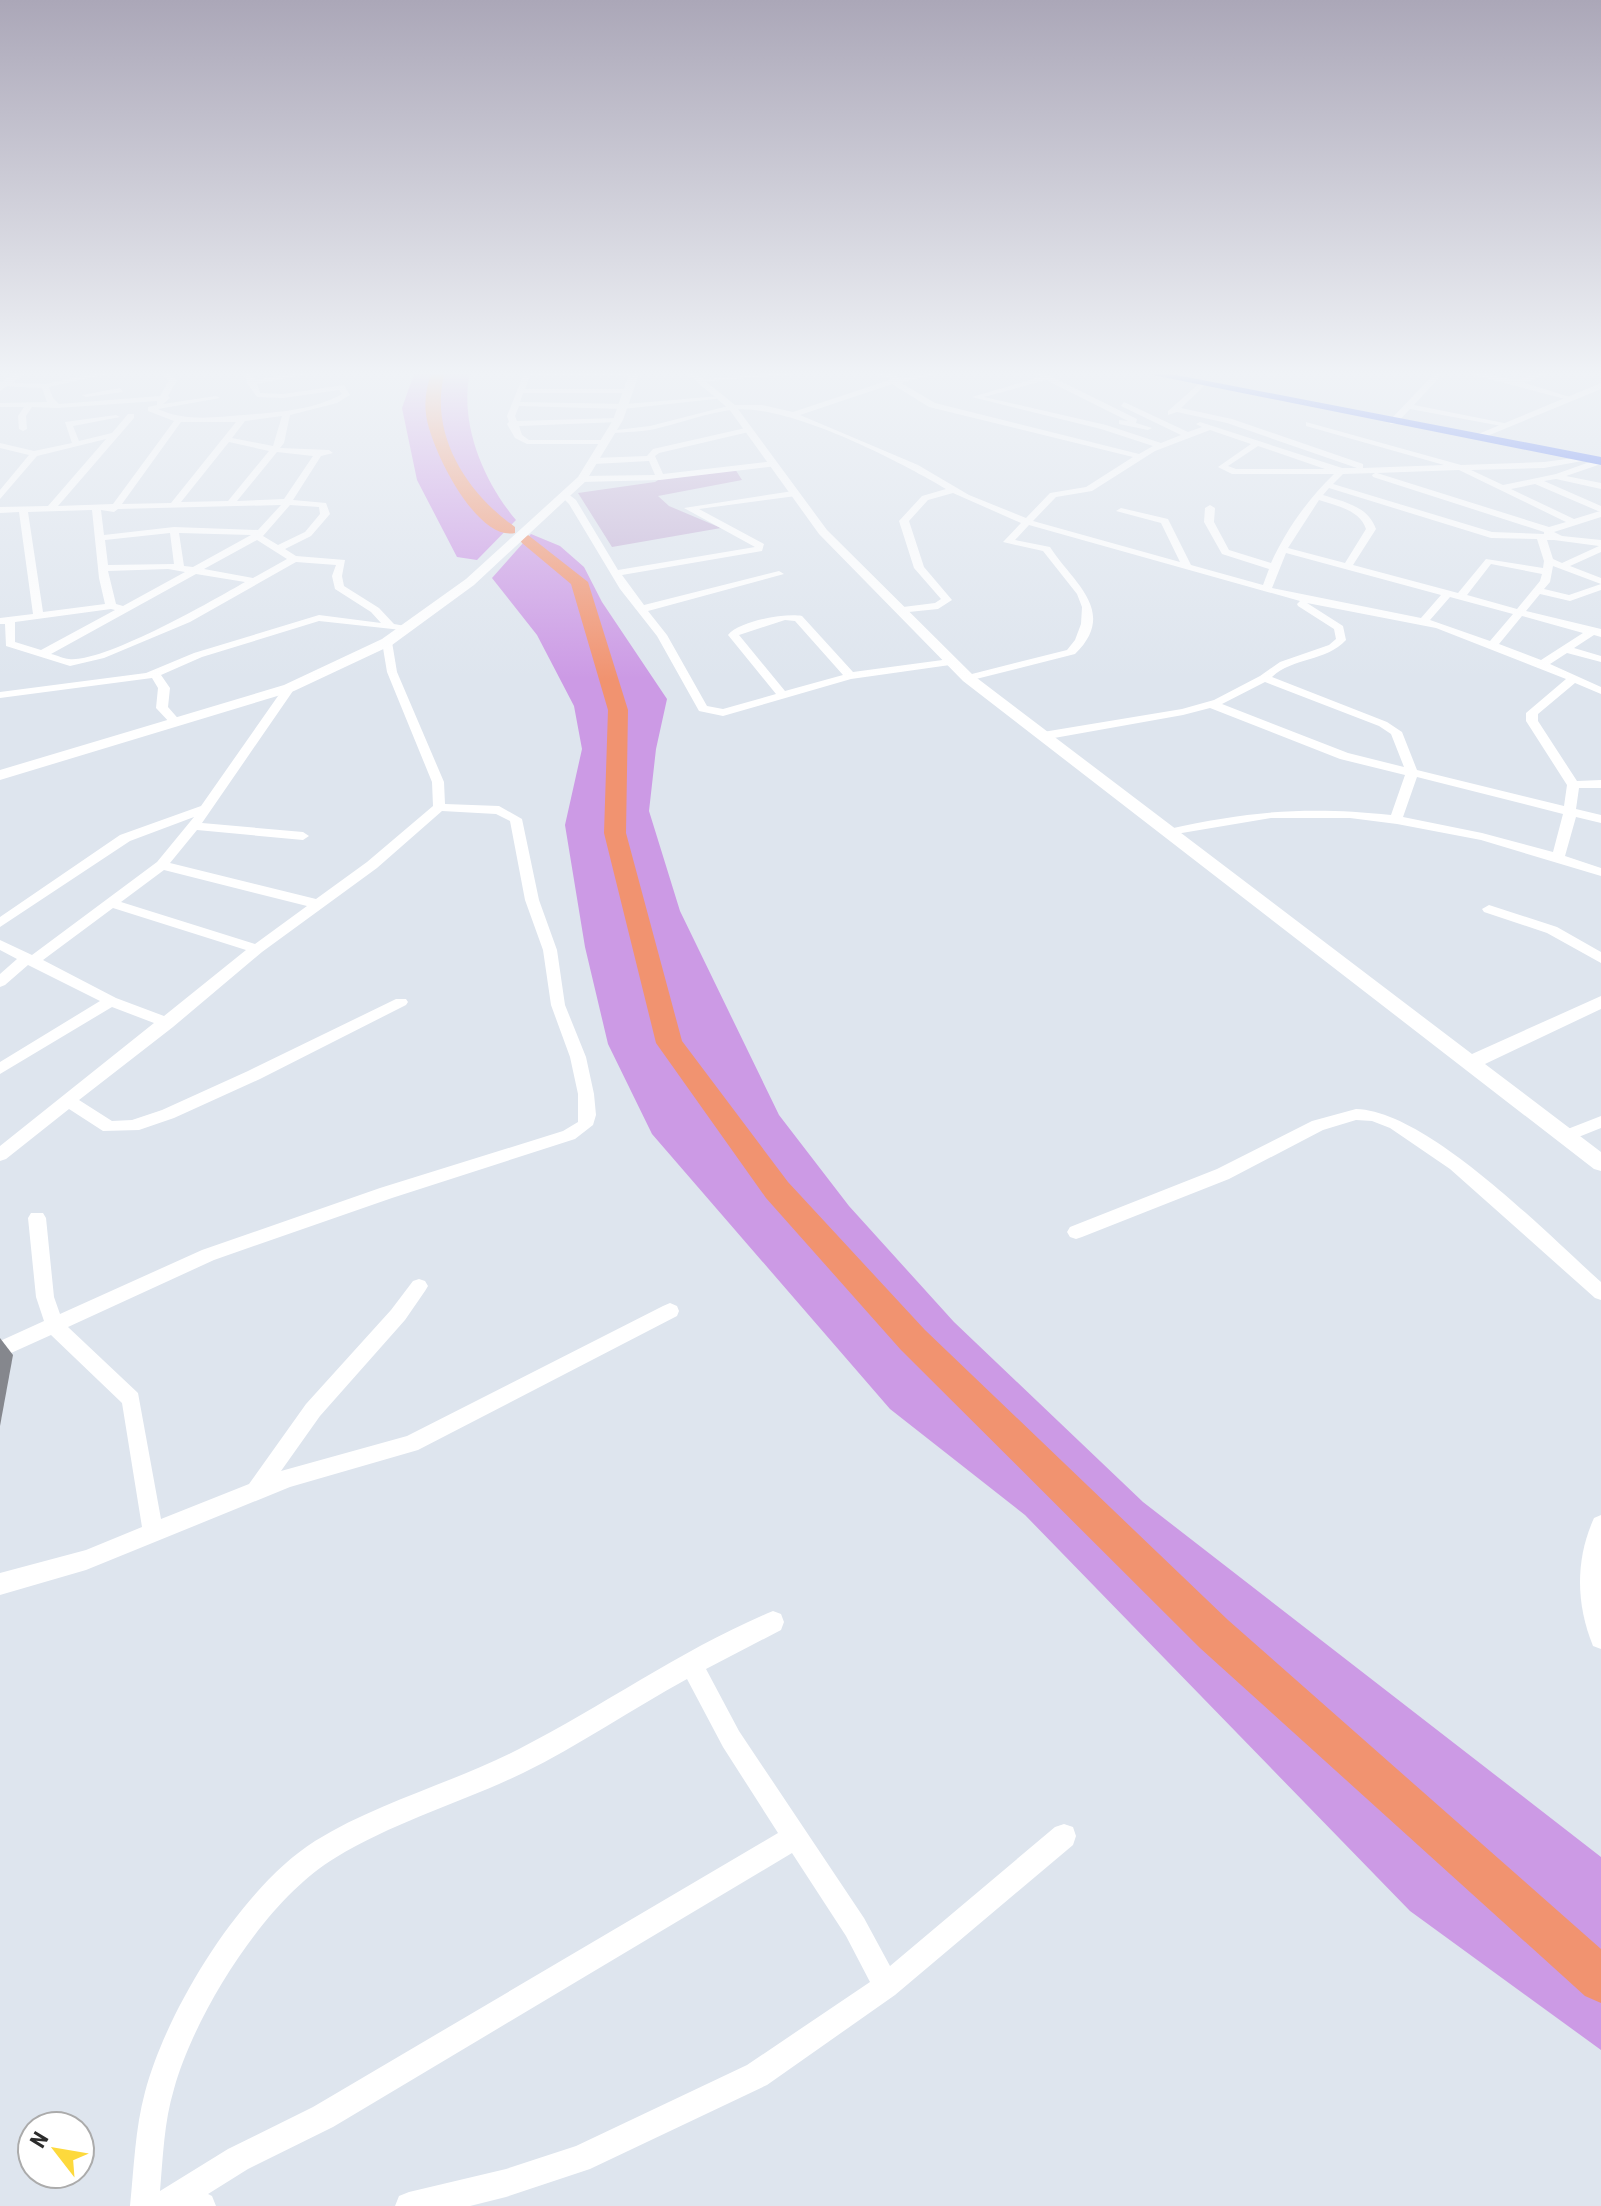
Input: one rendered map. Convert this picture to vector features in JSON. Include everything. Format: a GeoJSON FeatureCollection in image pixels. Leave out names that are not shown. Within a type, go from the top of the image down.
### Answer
{"type":"FeatureCollection","features":[{"type":"Feature","properties":{"kind":"street"},"geometry":{"type":"LineString","coordinates":[[0,496],[18,474]]}},
{"type":"Feature","properties":{"kind":"street"},"geometry":{"type":"LineString","coordinates":[[50,509],[80,474]]}},
{"type":"Feature","properties":{"kind":"street"},"geometry":{"type":"LineString","coordinates":[[114,509],[140,474]]}},
{"type":"Feature","properties":{"kind":"street"},"geometry":{"type":"LineString","coordinates":[[173,506],[199,474]]}},
{"type":"Feature","properties":{"kind":"street"},"geometry":{"type":"LineString","coordinates":[[230,504],[255,474]]}},
{"type":"Feature","properties":{"kind":"street"},"geometry":{"type":"LineString","coordinates":[[41,655],[260,534],[305,474]]}},
{"type":"Feature","properties":{"kind":"street"},"geometry":{"type":"LineString","coordinates":[[0,775],[289,688],[387,642],[470,582],[585,474]]}},
{"type":"Feature","properties":{"kind":"street"},"geometry":{"type":"LineString","coordinates":[[582,479],[687,474]]}},
{"type":"Feature","properties":{"kind":"street"},"geometry":{"type":"LineString","coordinates":[[780,474],[823,532],[968,678],[1601,1163]]}},
{"type":"Feature","properties":{"kind":"street"},"geometry":{"type":"LineString","coordinates":[[926,474],[966,497],[1027,522],[1289,596],[1424,621],[1542,664],[1601,691]]}},
{"type":"Feature","properties":{"kind":"street"},"geometry":{"type":"LineString","coordinates":[[968,678],[1071,652],[1082,638],[1087,621],[1082,594],[1056,567],[1047,549],[1008,542],[1053,495],[1089,489],[1112,474]]}},
{"type":"Feature","properties":{"kind":"street"},"geometry":{"type":"LineString","coordinates":[[1266,590],[1282,549],[1317,496],[1338,474]]}},
{"type":"Feature","properties":{"kind":"street"},"geometry":{"type":"LineString","coordinates":[[1376,474],[1548,535],[1601,546]]}},
{"type":"Feature","properties":{"kind":"street"},"geometry":{"type":"LineString","coordinates":[[1473,474],[1571,521]]}},
{"type":"Feature","properties":{"kind":"street"},"geometry":{"type":"LineString","coordinates":[[1501,488],[1563,474]]}},
{"type":"Feature","properties":{"kind":"street"},"geometry":{"type":"LineString","coordinates":[[1558,476],[1601,486]]}},
{"type":"Feature","properties":{"kind":"street"},"geometry":{"type":"LineString","coordinates":[[1536,481],[1601,512]]}},
{"type":"Feature","properties":{"kind":"street"},"geometry":{"type":"LineString","coordinates":[[1327,485],[1491,535],[1548,535],[1571,521],[1601,512]]}},
{"type":"Feature","properties":{"kind":"street"},"geometry":{"type":"LineString","coordinates":[[899,610],[938,606],[947,600],[919,568],[904,521],[925,498],[956,489]]}},
{"type":"Feature","properties":{"kind":"street"},"geometry":{"type":"LineString","coordinates":[[617,573],[759,549],[761,546],[725,524],[689,508],[793,494]]}},
{"type":"Feature","properties":{"kind":"street"},"geometry":{"type":"LineString","coordinates":[[564,495],[573,502],[617,573],[678,661],[703,709],[723,713],[850,676],[950,662]]}},
{"type":"Feature","properties":{"kind":"street"},"geometry":{"type":"LineString","coordinates":[[1317,496],[1362,514],[1370,522],[1371,529],[1348,566]]}},
{"type":"Feature","properties":{"kind":"street"},"geometry":{"type":"LineString","coordinates":[[0,510],[97,510],[287,502],[318,503],[326,508],[317,527],[280,548]]}},
{"type":"Feature","properties":{"kind":"street"},"geometry":{"type":"LineString","coordinates":[[1210,508],[1209,522],[1225,552],[1274,567]]}},
{"type":"Feature","properties":{"kind":"street"},"geometry":{"type":"LineString","coordinates":[[23,509],[38,616]]}},
{"type":"Feature","properties":{"kind":"street"},"geometry":{"type":"LineString","coordinates":[[97,510],[103,568],[111,606]]}},
{"type":"Feature","properties":{"kind":"street"},"geometry":{"type":"LineString","coordinates":[[1121,511],[1165,521],[1187,567]]}},
{"type":"Feature","properties":{"kind":"street"},"geometry":{"type":"LineString","coordinates":[[174,530],[179,568]]}},
{"type":"Feature","properties":{"kind":"street"},"geometry":{"type":"LineString","coordinates":[[101,538],[174,530],[260,534],[294,559]]}},
{"type":"Feature","properties":{"kind":"street"},"geometry":{"type":"LineString","coordinates":[[1492,645],[1518,611],[1539,591],[1548,567],[1548,535]]}},
{"type":"Feature","properties":{"kind":"street"},"geometry":{"type":"LineString","coordinates":[[1462,595],[1489,561],[1562,566],[1601,546]]}},
{"type":"Feature","properties":{"kind":"street"},"geometry":{"type":"LineString","coordinates":[[1282,549],[1598,631]]}},
{"type":"Feature","properties":{"kind":"street"},"geometry":{"type":"LineString","coordinates":[[124,609],[111,606],[5,620],[4,651],[41,655],[70,663],[112,653],[186,620],[294,559],[342,562],[337,576],[339,587],[375,610],[390,626]]}},
{"type":"Feature","properties":{"kind":"street"},"geometry":{"type":"LineString","coordinates":[[1562,566],[1601,584]]}},
{"type":"Feature","properties":{"kind":"street"},"geometry":{"type":"LineString","coordinates":[[103,568],[179,568],[254,581]]}},
{"type":"Feature","properties":{"kind":"street"},"geometry":{"type":"LineString","coordinates":[[642,609],[779,574]]}},
{"type":"Feature","properties":{"kind":"street"},"geometry":{"type":"LineString","coordinates":[[1539,591],[1570,598],[1601,584]]}},
{"type":"Feature","properties":{"kind":"street"},"geometry":{"type":"LineString","coordinates":[[1424,621],[1449,592]]}},
{"type":"Feature","properties":{"kind":"street"},"geometry":{"type":"LineString","coordinates":[[1043,736],[1155,718],[1211,704],[1264,678],[1282,663],[1321,653],[1341,640],[1339,628],[1289,596]]}},
{"type":"Feature","properties":{"kind":"street"},"geometry":{"type":"LineString","coordinates":[[783,696],[733,635],[737,630],[785,617],[798,618],[850,676]]}},
{"type":"Feature","properties":{"kind":"street"},"geometry":{"type":"LineString","coordinates":[[0,695],[42,692],[155,674],[198,655],[311,619],[407,629]]}},
{"type":"Feature","properties":{"kind":"street"},"geometry":{"type":"LineString","coordinates":[[1542,664],[1598,631]]}},
{"type":"Feature","properties":{"kind":"street"},"geometry":{"type":"LineString","coordinates":[[387,642],[392,672],[438,782],[439,807]]}},
{"type":"Feature","properties":{"kind":"street"},"geometry":{"type":"LineString","coordinates":[[1565,649],[1601,659]]}},
{"type":"Feature","properties":{"kind":"street"},"geometry":{"type":"LineString","coordinates":[[155,674],[164,688],[162,708],[176,723]]}},
{"type":"Feature","properties":{"kind":"street"},"geometry":{"type":"LineString","coordinates":[[1264,678],[1396,732],[1412,773],[1396,820]]}},
{"type":"Feature","properties":{"kind":"street"},"geometry":{"type":"LineString","coordinates":[[1558,858],[1571,810],[1573,785],[1532,721],[1536,707],[1574,678]]}},
{"type":"Feature","properties":{"kind":"street"},"geometry":{"type":"LineString","coordinates":[[0,982],[162,865],[194,826],[202,810],[289,688]]}},
{"type":"Feature","properties":{"kind":"street"},"geometry":{"type":"LineString","coordinates":[[1211,704],[1309,744],[1412,773],[1601,819]]}},
{"type":"Feature","properties":{"kind":"street"},"geometry":{"type":"LineString","coordinates":[[1573,785],[1601,784]]}},
{"type":"Feature","properties":{"kind":"street"},"geometry":{"type":"LineString","coordinates":[[0,1155],[257,949],[372,865],[439,807],[499,810],[516,819],[532,900],[550,950],[558,1005],[578,1057],[586,1094],[588,1115],[585,1125],[569,1135],[232,1246],[54,1323],[0,1350]]}},
{"type":"Feature","properties":{"kind":"street"},"geometry":{"type":"LineString","coordinates":[[0,923],[125,838],[202,810]]}},
{"type":"Feature","properties":{"kind":"street"},"geometry":{"type":"LineString","coordinates":[[1169,833],[1272,814],[1338,813],[1396,820],[1558,858],[1601,872]]}},
{"type":"Feature","properties":{"kind":"street"},"geometry":{"type":"LineString","coordinates":[[194,826],[303,836]]}},
{"type":"Feature","properties":{"kind":"street"},"geometry":{"type":"LineString","coordinates":[[162,865],[318,904]]}},
{"type":"Feature","properties":{"kind":"street"},"geometry":{"type":"LineString","coordinates":[[110,903],[257,949]]}},
{"type":"Feature","properties":{"kind":"street"},"geometry":{"type":"LineString","coordinates":[[1489,909],[1552,930],[1601,958]]}},
{"type":"Feature","properties":{"kind":"street"},"geometry":{"type":"LineString","coordinates":[[0,944],[111,1001],[168,1023]]}},
{"type":"Feature","properties":{"kind":"street"},"geometry":{"type":"LineString","coordinates":[[0,1069],[111,1001]]}},
{"type":"Feature","properties":{"kind":"street"},"geometry":{"type":"LineString","coordinates":[[69,1101],[109,1127],[133,1126],[240,1082],[401,1002]]}},
{"type":"Feature","properties":{"kind":"street"},"geometry":{"type":"LineString","coordinates":[[1471,1062],[1601,1002]]}},
{"type":"Feature","properties":{"kind":"street"},"geometry":{"type":"LineString","coordinates":[[1076,1232],[1223,1174],[1320,1126],[1359,1114],[1374,1115],[1420,1138],[1601,1293]]}},
{"type":"Feature","properties":{"kind":"street"},"geometry":{"type":"LineString","coordinates":[[1566,1136],[1601,1122]]}},
{"type":"Feature","properties":{"kind":"street"},"geometry":{"type":"LineString","coordinates":[[37,1218],[40,1269],[54,1323],[131,1399],[153,1533]]}},
{"type":"Feature","properties":{"kind":"street"},"geometry":{"type":"LineString","coordinates":[[256,1490],[313,1410],[398,1315],[419,1286]]}},
{"type":"Feature","properties":{"kind":"street"},"geometry":{"type":"LineString","coordinates":[[0,1584],[86,1560],[256,1490],[411,1444],[670,1311]]}},
{"type":"Feature","properties":{"kind":"street"},"geometry":{"type":"LineString","coordinates":[[1601,1525],[1588,1577],[1589,1599],[1601,1638]]}},
{"type":"Feature","properties":{"kind":"street"},"geometry":{"type":"LineString","coordinates":[[144,2206],[152,2124],[159,2089],[176,2040],[205,1987],[259,1912],[289,1878],[323,1850],[514,1765],[691,1663],[773,1622]]}},
{"type":"Feature","properties":{"kind":"street"},"geometry":{"type":"LineString","coordinates":[[691,1663],[731,1739],[760,1779],[793,1838],[855,1927],[886,1986]]}},
{"type":"Feature","properties":{"kind":"street"},"geometry":{"type":"LineString","coordinates":[[409,2206],[506,2183],[580,2159],[757,2075],[886,1986],[1064,1836]]}},
{"type":"Feature","properties":{"kind":"street"},"geometry":{"type":"LineString","coordinates":[[181,2203],[238,2159],[323,2117],[793,1838]]}},
{"type":"Feature","properties":{"kind":"shaded area"},"geometry":{"type":"Polygon","coordinates":[[[416,474],[486,474],[516,520],[477,560],[457,557],[416,474]]]}},
{"type":"Feature","properties":{"kind":"shaded area"},"geometry":{"type":"Polygon","coordinates":[[[738,474],[742,480],[658,496],[669,506],[721,528],[612,547],[578,493],[655,482],[663,477],[738,474]]]}},
{"type":"Feature","properties":{"kind":"shaded area"},"geometry":{"type":"Polygon","coordinates":[[[531,534],[560,546],[584,567],[602,602],[667,699],[656,749],[649,811],[680,911],[779,1115],[849,1206],[954,1322],[1143,1502],[1601,1857],[1601,2050],[1410,1911],[1025,1515],[890,1409],[652,1134],[608,1044],[585,947],[565,825],[582,749],[574,706],[537,635],[492,578],[531,534]]]}},
{"type":"Feature","properties":{"kind":"waterway"},"geometry":{"type":"LineString","coordinates":[[456,474],[476,502],[509,530]]}},
{"type":"Feature","properties":{"kind":"waterway"},"geometry":{"type":"LineString","coordinates":[[528,540],[579,582],[618,710],[615,833],[669,1043],[777,1190],[913,1340],[1214,1634],[1601,1980]]}}]}
